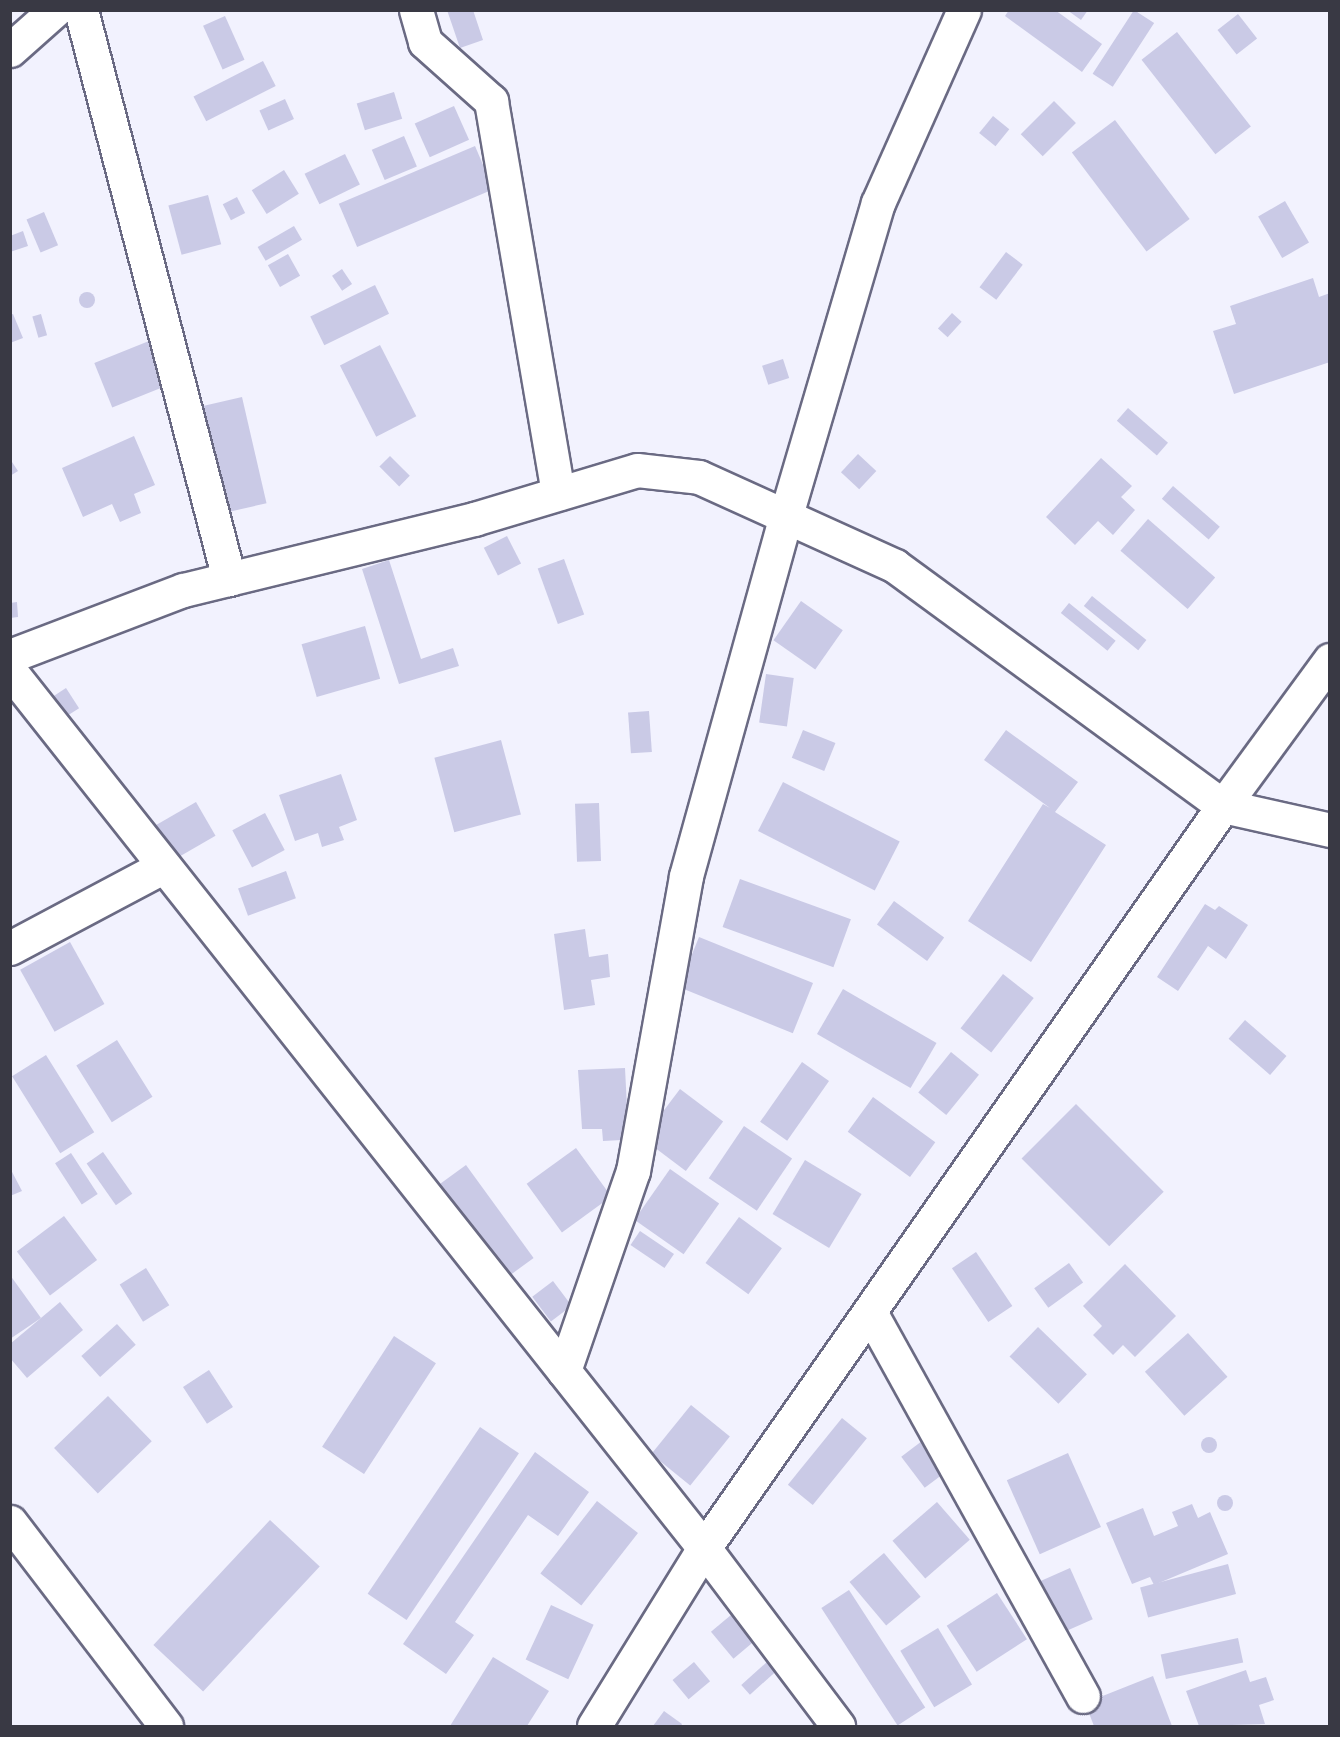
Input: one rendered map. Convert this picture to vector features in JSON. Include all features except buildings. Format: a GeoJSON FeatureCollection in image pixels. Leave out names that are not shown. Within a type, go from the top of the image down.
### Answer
{"type":"FeatureCollection","features":[{"type":"Feature","properties":{"kind":"street"},"geometry":{"type":"LineString","coordinates":[[10,50],[55,10]]}},
{"type":"Feature","properties":{"kind":"street"},"geometry":{"type":"LineString","coordinates":[[81,10],[229,579]]}},
{"type":"Feature","properties":{"kind":"street"},"geometry":{"type":"LineString","coordinates":[[416,10],[425,42],[491,101],[558,493]]}},
{"type":"Feature","properties":{"kind":"street"},"geometry":{"type":"LineString","coordinates":[[564,1371],[633,1171],[686,876],[786,515],[878,203],[964,10]]}},
{"type":"Feature","properties":{"kind":"street"},"geometry":{"type":"LineString","coordinates":[[10,656],[183,590],[474,519],[637,470],[699,477],[895,566],[1223,806],[1329,830]]}},
{"type":"Feature","properties":{"kind":"street"},"geometry":{"type":"LineString","coordinates":[[594,1726],[704,1548],[1223,806],[1329,660]]}},
{"type":"Feature","properties":{"kind":"street"},"geometry":{"type":"LineString","coordinates":[[10,671],[704,1548],[838,1726]]}},
{"type":"Feature","properties":{"kind":"street"},"geometry":{"type":"LineString","coordinates":[[10,948],[165,866]]}},
{"type":"Feature","properties":{"kind":"street"},"geometry":{"type":"LineString","coordinates":[[870,1312],[1083,1696]]}},
{"type":"Feature","properties":{"kind":"street"},"geometry":{"type":"LineString","coordinates":[[10,1522],[166,1726]]}}]}
